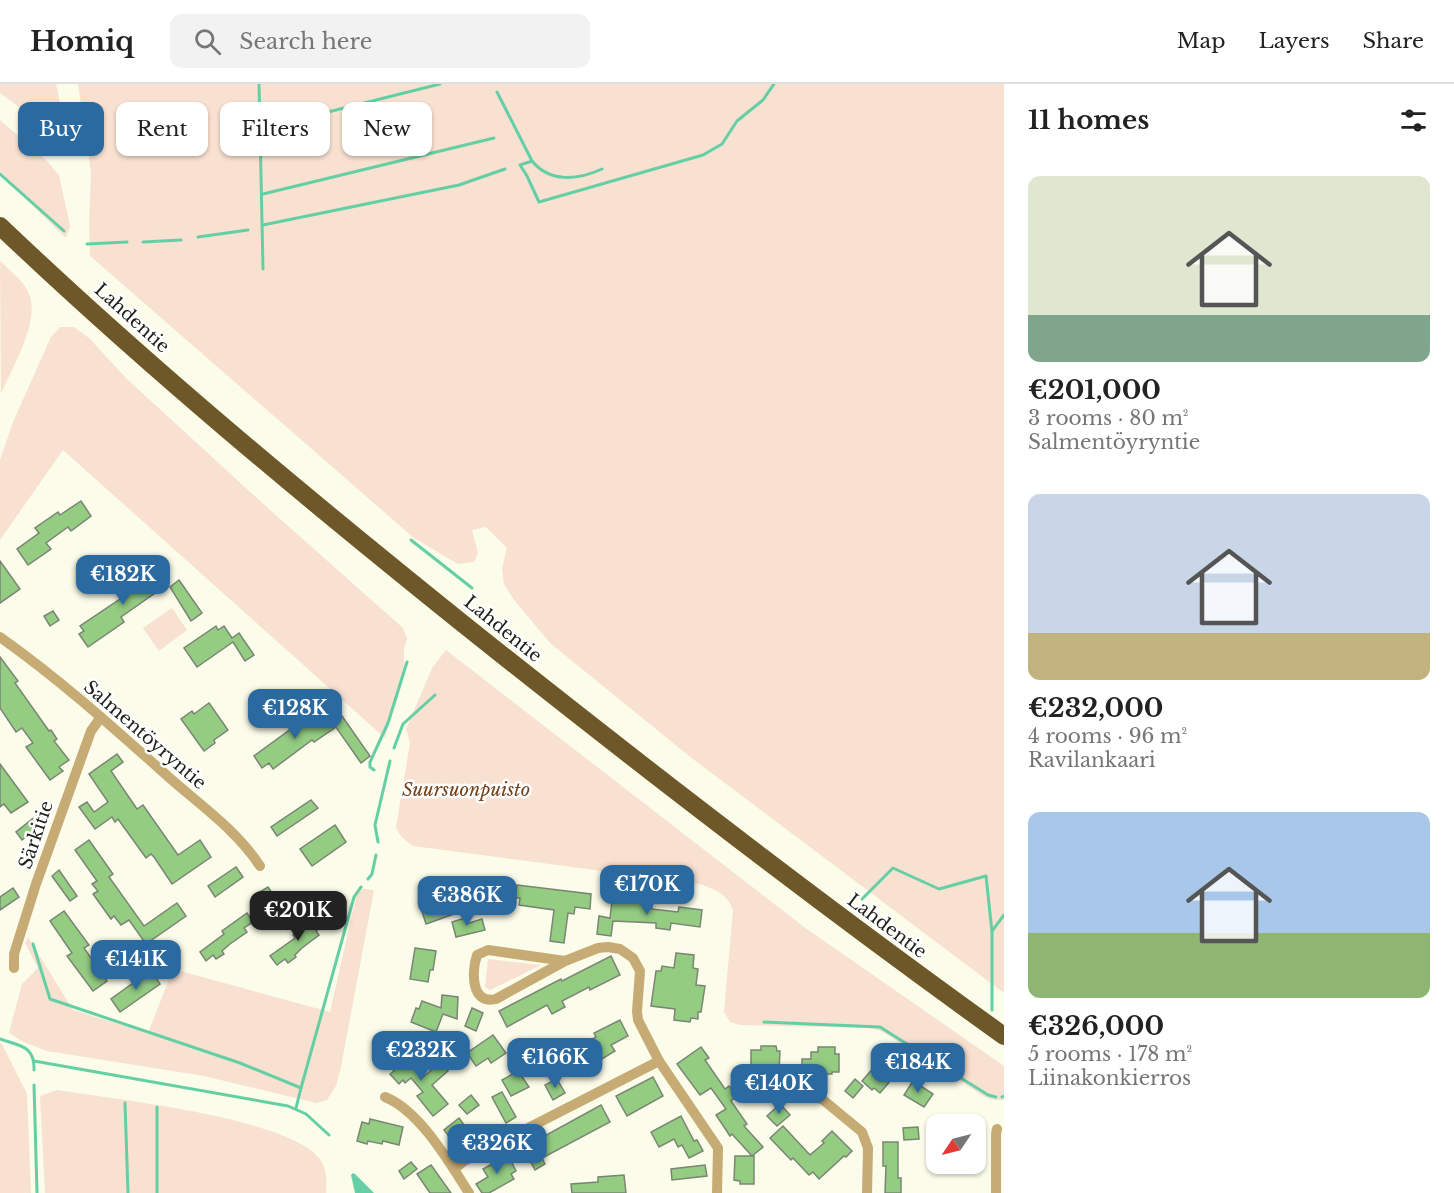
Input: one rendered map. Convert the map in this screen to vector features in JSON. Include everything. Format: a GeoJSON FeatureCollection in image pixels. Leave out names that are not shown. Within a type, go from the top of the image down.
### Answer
{"type":"FeatureCollection","features":[{"type":"Feature","properties":{"kind":"highway","name":"Lahdentie"},"geometry":{"type":"LineString","coordinates":[[0,226],[159,370],[369,549],[588,724],[877,945],[1004,1036]]}},
{"type":"Feature","properties":{"kind":"street","name":"Salmentöyryntie"},"geometry":{"type":"LineString","coordinates":[[0,637],[101,717],[229,830],[250,851],[260,866]]}},
{"type":"Feature","properties":{"kind":"street","name":"Särkitie"},"geometry":{"type":"LineString","coordinates":[[14,968],[14,954],[36,884],[91,731],[101,717]]}},
{"type":"Feature","properties":{"kind":"street"},"geometry":{"type":"LineString","coordinates":[[565,961],[488,950],[477,955],[473,976],[475,988],[484,998],[496,999],[565,961],[598,948],[609,946],[620,949],[633,958],[640,971],[638,1020],[659,1060],[718,1148],[717,1193]]}},
{"type":"Feature","properties":{"kind":"street"},"geometry":{"type":"LineString","coordinates":[[454,1169],[464,1161],[659,1060]]}},
{"type":"Feature","properties":{"kind":"street"},"geometry":{"type":"LineString","coordinates":[[807,1096],[822,1099],[862,1132],[868,1148],[867,1193]]}},
{"type":"Feature","properties":{"kind":"street"},"geometry":{"type":"LineString","coordinates":[[384,1097],[397,1103],[415,1118],[454,1169],[469,1193]]}},
{"type":"Feature","properties":{"kind":"street"},"geometry":{"type":"LineString","coordinates":[[996,1193],[997,1129]]}},
{"type":"Feature","properties":{"kind":"green space"},"geometry":{"type":"Polygon","coordinates":[[[0,84],[56,84],[60,102],[18,102],[18,106],[0,93],[0,84]]]}},
{"type":"Feature","properties":{"kind":"green space"},"geometry":{"type":"Polygon","coordinates":[[[78,84],[1004,84],[1004,993],[689,756],[550,643],[514,600],[504,584],[502,568],[507,548],[486,527],[472,530],[478,553],[474,562],[458,564],[414,538],[90,256],[91,173],[89,156],[104,156],[104,102],[81,102],[78,84]]]}},
{"type":"Feature","properties":{"kind":"green space"},"geometry":{"type":"Polygon","coordinates":[[[0,120],[18,136],[18,156],[41,156],[59,175],[70,226],[66,238],[0,174],[0,120]]]}},
{"type":"Feature","properties":{"kind":"green space"},"geometry":{"type":"Polygon","coordinates":[[[0,261],[25,287],[32,308],[23,346],[1,394],[0,261]]]}},
{"type":"Feature","properties":{"kind":"green space"},"geometry":{"type":"Polygon","coordinates":[[[60,327],[74,327],[89,338],[127,379],[403,628],[407,639],[404,649],[404,666],[385,738],[63,450],[0,540],[0,460],[13,422],[51,337],[60,327]]]}},
{"type":"Feature","properties":{"kind":"green space"},"geometry":{"type":"Polygon","coordinates":[[[172,608],[187,630],[159,651],[143,628],[172,608]]]}},
{"type":"Feature","properties":{"kind":"green space","name":"Suursuonpuisto"},"geometry":{"type":"Polygon","coordinates":[[[446,650],[804,927],[1004,1066],[1004,1100],[985,1097],[881,1031],[869,1028],[740,1025],[730,1022],[724,1012],[733,910],[724,896],[711,888],[700,884],[413,846],[407,842],[396,827],[410,743],[406,729],[432,668],[446,650]]]}},
{"type":"Feature","properties":{"kind":"green space"},"geometry":{"type":"Polygon","coordinates":[[[358,888],[374,890],[341,1067],[336,1086],[327,1100],[316,1103],[204,1076],[47,1051],[9,1033],[22,984],[38,968],[25,943],[28,937],[73,1010],[148,1033],[173,969],[330,1012],[358,888]]]}},
{"type":"Feature","properties":{"kind":"green space"},"geometry":{"type":"Polygon","coordinates":[[[488,959],[541,965],[490,990],[485,987],[488,959]]]}},
{"type":"Feature","properties":{"kind":"green space"},"geometry":{"type":"Polygon","coordinates":[[[0,1043],[27,1094],[31,1193],[0,1193],[0,1043]]]}},
{"type":"Feature","properties":{"kind":"green space"},"geometry":{"type":"Polygon","coordinates":[[[57,1090],[196,1112],[272,1131],[301,1144],[319,1158],[326,1175],[326,1193],[45,1193],[40,1096],[57,1090]]]}},
{"type":"Feature","properties":{"kind":"shaded area"},"geometry":{"type":"Polygon","coordinates":[[[353,1173],[374,1193],[355,1193],[351,1175],[353,1173]]]}},
{"type":"Feature","properties":{"kind":"building"},"geometry":{"type":"Polygon","coordinates":[[[81,501],[91,516],[71,531],[68,527],[46,543],[51,549],[28,565],[17,549],[39,533],[35,528],[58,512],[60,515],[81,501]]]}},
{"type":"Feature","properties":{"kind":"building"},"geometry":{"type":"Polygon","coordinates":[[[0,561],[20,589],[0,603],[0,561]]]}},
{"type":"Feature","properties":{"kind":"building"},"geometry":{"type":"Polygon","coordinates":[[[156,566],[168,584],[121,617],[124,622],[88,647],[79,634],[84,631],[80,626],[123,597],[119,591],[156,566]]]}},
{"type":"Feature","properties":{"kind":"building"},"geometry":{"type":"Polygon","coordinates":[[[179,580],[202,613],[191,621],[170,587],[179,580]]]}},
{"type":"Feature","properties":{"kind":"building"},"geometry":{"type":"Polygon","coordinates":[[[53,611],[59,620],[50,626],[44,616],[53,611]]]}},
{"type":"Feature","properties":{"kind":"building"},"geometry":{"type":"Polygon","coordinates":[[[216,626],[218,630],[224,626],[232,638],[239,633],[254,655],[245,661],[233,642],[197,667],[184,648],[216,626]]]}},
{"type":"Feature","properties":{"kind":"building"},"geometry":{"type":"Polygon","coordinates":[[[0,657],[18,681],[15,683],[49,731],[51,730],[57,739],[54,741],[69,760],[59,767],[63,771],[50,780],[26,747],[33,743],[22,728],[16,732],[0,708],[0,657]]]}},
{"type":"Feature","properties":{"kind":"building"},"geometry":{"type":"Polygon","coordinates":[[[209,703],[228,730],[204,751],[181,719],[192,711],[194,714],[209,703]]]}},
{"type":"Feature","properties":{"kind":"building"},"geometry":{"type":"Polygon","coordinates":[[[324,710],[336,727],[314,742],[312,740],[273,769],[269,763],[262,768],[254,756],[302,721],[304,725],[324,710]]]}},
{"type":"Feature","properties":{"kind":"building"},"geometry":{"type":"Polygon","coordinates":[[[342,716],[370,756],[361,763],[333,723],[342,716]]]}},
{"type":"Feature","properties":{"kind":"building"},"geometry":{"type":"Polygon","coordinates":[[[117,754],[123,762],[111,771],[137,809],[143,805],[178,855],[200,840],[211,857],[172,884],[154,857],[151,854],[146,858],[118,819],[115,822],[112,817],[95,829],[79,807],[87,802],[94,812],[108,802],[89,774],[117,754]]]}},
{"type":"Feature","properties":{"kind":"building"},"geometry":{"type":"Polygon","coordinates":[[[0,764],[28,802],[11,813],[4,804],[0,807],[0,764]]]}},
{"type":"Feature","properties":{"kind":"building"},"geometry":{"type":"Polygon","coordinates":[[[311,800],[318,808],[277,836],[271,827],[311,800]]]}},
{"type":"Feature","properties":{"kind":"building"},"geometry":{"type":"Polygon","coordinates":[[[36,816],[40,816],[45,823],[22,840],[16,832],[36,816]]]}},
{"type":"Feature","properties":{"kind":"building"},"geometry":{"type":"Polygon","coordinates":[[[335,825],[346,842],[312,866],[300,849],[335,825]]]}},
{"type":"Feature","properties":{"kind":"building"},"geometry":{"type":"Polygon","coordinates":[[[89,840],[113,874],[109,877],[144,926],[177,903],[186,916],[146,944],[129,920],[121,925],[114,916],[111,919],[93,894],[98,891],[92,884],[97,881],[75,850],[89,840]]]}},
{"type":"Feature","properties":{"kind":"building"},"geometry":{"type":"Polygon","coordinates":[[[236,867],[243,877],[215,897],[208,886],[236,867]]]}},
{"type":"Feature","properties":{"kind":"building"},"geometry":{"type":"Polygon","coordinates":[[[59,870],[77,896],[70,901],[52,876],[59,870]]]}},
{"type":"Feature","properties":{"kind":"building"},"geometry":{"type":"Polygon","coordinates":[[[493,881],[497,896],[471,904],[466,889],[493,881]]]}},
{"type":"Feature","properties":{"kind":"building"},"geometry":{"type":"Polygon","coordinates":[[[517,885],[591,894],[590,909],[575,907],[574,914],[568,913],[564,943],[550,941],[554,910],[519,905],[520,898],[515,898],[517,885]]]}},
{"type":"Feature","properties":{"kind":"building"},"geometry":{"type":"Polygon","coordinates":[[[268,887],[289,918],[279,924],[258,893],[268,887]]]}},
{"type":"Feature","properties":{"kind":"building"},"geometry":{"type":"Polygon","coordinates":[[[13,888],[19,897],[0,910],[0,897],[13,888]]]}},
{"type":"Feature","properties":{"kind":"building"},"geometry":{"type":"Polygon","coordinates":[[[448,896],[454,914],[426,924],[420,905],[448,896]]]}},
{"type":"Feature","properties":{"kind":"building"},"geometry":{"type":"Polygon","coordinates":[[[617,899],[652,903],[652,909],[678,912],[679,907],[702,910],[700,927],[671,923],[670,930],[656,928],[656,923],[613,921],[611,936],[597,934],[599,916],[610,918],[612,901],[617,902],[617,899]]]}},
{"type":"Feature","properties":{"kind":"building"},"geometry":{"type":"Polygon","coordinates":[[[64,911],[89,945],[84,948],[107,981],[93,991],[67,956],[72,953],[50,921],[64,911]]]}},
{"type":"Feature","properties":{"kind":"building"},"geometry":{"type":"Polygon","coordinates":[[[247,913],[253,922],[244,928],[247,932],[222,951],[224,954],[216,959],[213,955],[206,961],[200,952],[224,934],[222,931],[247,913]]]}},
{"type":"Feature","properties":{"kind":"building"},"geometry":{"type":"Polygon","coordinates":[[[319,916],[325,925],[316,931],[319,935],[288,963],[285,959],[277,965],[270,956],[295,938],[293,935],[319,916]]]}},
{"type":"Feature","properties":{"kind":"building"},"geometry":{"type":"Polygon","coordinates":[[[465,918],[466,924],[482,919],[485,930],[456,937],[452,922],[465,918]]]}},
{"type":"Feature","properties":{"kind":"building"},"geometry":{"type":"Polygon","coordinates":[[[415,948],[436,951],[433,970],[430,970],[428,982],[410,979],[415,948]]]}},
{"type":"Feature","properties":{"kind":"building"},"geometry":{"type":"Polygon","coordinates":[[[676,953],[694,955],[693,968],[698,969],[696,985],[705,986],[701,1012],[698,1012],[698,1019],[691,1018],[690,1022],[674,1020],[675,1009],[651,1006],[656,971],[661,971],[662,966],[674,968],[676,953]]]}},
{"type":"Feature","properties":{"kind":"building"},"geometry":{"type":"Polygon","coordinates":[[[611,956],[620,975],[562,1001],[565,1007],[552,1014],[547,1005],[507,1027],[499,1011],[611,956]]]}},
{"type":"Feature","properties":{"kind":"building"},"geometry":{"type":"Polygon","coordinates":[[[151,970],[160,984],[120,1012],[111,999],[151,970]]]}},
{"type":"Feature","properties":{"kind":"building"},"geometry":{"type":"Polygon","coordinates":[[[442,995],[458,997],[457,1019],[443,1014],[436,1032],[411,1022],[416,1008],[419,1009],[422,1001],[441,1008],[442,995]]]}},
{"type":"Feature","properties":{"kind":"building"},"geometry":{"type":"Polygon","coordinates":[[[472,1008],[483,1013],[476,1031],[465,1026],[472,1008]]]}},
{"type":"Feature","properties":{"kind":"building"},"geometry":{"type":"Polygon","coordinates":[[[620,1020],[628,1036],[611,1045],[615,1051],[597,1062],[586,1042],[596,1037],[594,1033],[620,1020]]]}},
{"type":"Feature","properties":{"kind":"building"},"geometry":{"type":"Polygon","coordinates":[[[383,1033],[395,1036],[390,1053],[378,1049],[383,1033]]]}},
{"type":"Feature","properties":{"kind":"building"},"geometry":{"type":"Polygon","coordinates":[[[493,1035],[506,1053],[491,1063],[488,1058],[476,1066],[467,1053],[493,1035]]]}},
{"type":"Feature","properties":{"kind":"building"},"geometry":{"type":"Polygon","coordinates":[[[569,1046],[577,1060],[551,1076],[542,1060],[569,1046]]]}},
{"type":"Feature","properties":{"kind":"building"},"geometry":{"type":"Polygon","coordinates":[[[761,1046],[776,1046],[777,1051],[780,1051],[779,1071],[751,1071],[751,1050],[761,1050],[761,1046]]]}},
{"type":"Feature","properties":{"kind":"building"},"geometry":{"type":"Polygon","coordinates":[[[701,1047],[709,1058],[705,1060],[725,1089],[729,1086],[737,1096],[731,1101],[747,1124],[744,1126],[763,1147],[752,1156],[732,1134],[730,1136],[716,1115],[726,1109],[711,1088],[700,1095],[677,1064],[701,1047]]]}},
{"type":"Feature","properties":{"kind":"building"},"geometry":{"type":"Polygon","coordinates":[[[818,1047],[835,1047],[835,1054],[839,1054],[839,1072],[802,1074],[802,1059],[811,1059],[811,1052],[818,1052],[818,1047]]]}},
{"type":"Feature","properties":{"kind":"building"},"geometry":{"type":"Polygon","coordinates":[[[400,1053],[422,1078],[441,1062],[448,1071],[432,1085],[448,1104],[433,1116],[417,1096],[423,1092],[411,1078],[399,1084],[390,1074],[394,1071],[388,1063],[400,1053]]]}},
{"type":"Feature","properties":{"kind":"building"},"geometry":{"type":"Polygon","coordinates":[[[877,1064],[891,1080],[880,1093],[874,1088],[872,1090],[862,1081],[877,1064]]]}},
{"type":"Feature","properties":{"kind":"building"},"geometry":{"type":"Polygon","coordinates":[[[518,1071],[529,1087],[511,1096],[502,1080],[518,1071]]]}},
{"type":"Feature","properties":{"kind":"building"},"geometry":{"type":"Polygon","coordinates":[[[653,1077],[663,1096],[627,1116],[616,1096],[653,1077]]]}},
{"type":"Feature","properties":{"kind":"building"},"geometry":{"type":"Polygon","coordinates":[[[770,1078],[781,1091],[772,1100],[760,1086],[770,1078]]]}},
{"type":"Feature","properties":{"kind":"building"},"geometry":{"type":"Polygon","coordinates":[[[557,1079],[565,1093],[553,1100],[545,1085],[557,1079]]]}},
{"type":"Feature","properties":{"kind":"building"},"geometry":{"type":"Polygon","coordinates":[[[855,1079],[863,1086],[853,1098],[845,1091],[855,1079]]]}},
{"type":"Feature","properties":{"kind":"building"},"geometry":{"type":"Polygon","coordinates":[[[913,1081],[933,1094],[924,1107],[904,1095],[913,1081]]]}},
{"type":"Feature","properties":{"kind":"building"},"geometry":{"type":"Polygon","coordinates":[[[502,1092],[516,1117],[506,1123],[492,1097],[502,1092]]]}},
{"type":"Feature","properties":{"kind":"building"},"geometry":{"type":"Polygon","coordinates":[[[471,1095],[479,1105],[467,1114],[459,1105],[471,1095]]]}},
{"type":"Feature","properties":{"kind":"building"},"geometry":{"type":"Polygon","coordinates":[[[780,1104],[790,1115],[777,1126],[767,1116],[780,1104]]]}},
{"type":"Feature","properties":{"kind":"building"},"geometry":{"type":"Polygon","coordinates":[[[601,1105],[610,1122],[542,1158],[545,1164],[535,1170],[527,1155],[543,1147],[539,1139],[601,1105]]]}},
{"type":"Feature","properties":{"kind":"building"},"geometry":{"type":"Polygon","coordinates":[[[681,1116],[694,1141],[697,1140],[703,1151],[689,1158],[682,1145],[678,1147],[674,1139],[659,1147],[651,1132],[681,1116]]]}},
{"type":"Feature","properties":{"kind":"building"},"geometry":{"type":"Polygon","coordinates":[[[459,1118],[475,1140],[460,1151],[444,1130],[459,1118]]]}},
{"type":"Feature","properties":{"kind":"building"},"geometry":{"type":"Polygon","coordinates":[[[370,1119],[403,1127],[399,1145],[383,1141],[382,1144],[368,1141],[367,1144],[357,1141],[362,1122],[369,1124],[370,1119]]]}},
{"type":"Feature","properties":{"kind":"building"},"geometry":{"type":"Polygon","coordinates":[[[783,1126],[810,1155],[824,1143],[822,1141],[832,1131],[852,1151],[819,1179],[813,1172],[809,1175],[793,1158],[791,1160],[770,1138],[783,1126]]]}},
{"type":"Feature","properties":{"kind":"building"},"geometry":{"type":"Polygon","coordinates":[[[918,1127],[919,1139],[904,1140],[903,1128],[918,1127]]]}},
{"type":"Feature","properties":{"kind":"building"},"geometry":{"type":"Polygon","coordinates":[[[883,1142],[898,1142],[898,1178],[901,1178],[901,1193],[885,1193],[886,1166],[883,1166],[883,1142]]]}},
{"type":"Feature","properties":{"kind":"building"},"geometry":{"type":"Polygon","coordinates":[[[508,1155],[516,1171],[511,1174],[514,1179],[489,1193],[482,1193],[476,1184],[488,1177],[483,1169],[508,1155]]]}},
{"type":"Feature","properties":{"kind":"building"},"geometry":{"type":"Polygon","coordinates":[[[735,1156],[754,1156],[754,1184],[740,1184],[740,1181],[734,1180],[735,1156]]]}},
{"type":"Feature","properties":{"kind":"building"},"geometry":{"type":"Polygon","coordinates":[[[411,1162],[417,1169],[404,1179],[399,1171],[411,1162]]]}},
{"type":"Feature","properties":{"kind":"building"},"geometry":{"type":"Polygon","coordinates":[[[431,1165],[451,1193],[430,1193],[417,1174],[431,1165]]]}},
{"type":"Feature","properties":{"kind":"building"},"geometry":{"type":"Polygon","coordinates":[[[705,1165],[707,1176],[672,1180],[671,1169],[705,1165]]]}},
{"type":"Feature","properties":{"kind":"building"},"geometry":{"type":"Polygon","coordinates":[[[624,1175],[626,1193],[572,1193],[571,1184],[598,1182],[598,1177],[624,1175]]]}},
{"type":"Feature","properties":{"kind":"waterway"},"geometry":{"type":"LineString","coordinates":[[259,84],[259,102]]}},
{"type":"Feature","properties":{"kind":"waterway"},"geometry":{"type":"LineString","coordinates":[[263,269],[260,129],[440,84]]}},
{"type":"Feature","properties":{"kind":"waterway"},"geometry":{"type":"LineString","coordinates":[[602,169],[593,173],[565,177],[547,173],[532,161],[520,165],[539,202],[703,155],[722,144],[737,121],[763,100],[774,84]]}},
{"type":"Feature","properties":{"kind":"waterway"},"geometry":{"type":"LineString","coordinates":[[497,92],[532,161]]}},
{"type":"Feature","properties":{"kind":"waterway"},"geometry":{"type":"LineString","coordinates":[[263,194],[494,138]]}},
{"type":"Feature","properties":{"kind":"waterway"},"geometry":{"type":"LineString","coordinates":[[263,225],[459,185],[505,169]]}},
{"type":"Feature","properties":{"kind":"waterway"},"geometry":{"type":"LineString","coordinates":[[0,174],[64,231]]}},
{"type":"Feature","properties":{"kind":"waterway"},"geometry":{"type":"LineString","coordinates":[[198,237],[248,230]]}},
{"type":"Feature","properties":{"kind":"waterway"},"geometry":{"type":"LineString","coordinates":[[143,242],[181,240]]}},
{"type":"Feature","properties":{"kind":"waterway"},"geometry":{"type":"LineString","coordinates":[[87,244],[127,242]]}},
{"type":"Feature","properties":{"kind":"waterway"},"geometry":{"type":"LineString","coordinates":[[411,540],[472,588]]}},
{"type":"Feature","properties":{"kind":"waterway"},"geometry":{"type":"LineString","coordinates":[[374,770],[370,767],[370,762],[388,723],[407,662]]}},
{"type":"Feature","properties":{"kind":"waterway"},"geometry":{"type":"LineString","coordinates":[[394,748],[403,724],[435,695]]}},
{"type":"Feature","properties":{"kind":"waterway"},"geometry":{"type":"LineString","coordinates":[[378,842],[375,825],[390,761]]}},
{"type":"Feature","properties":{"kind":"waterway"},"geometry":{"type":"LineString","coordinates":[[368,879],[372,874],[376,855]]}},
{"type":"Feature","properties":{"kind":"waterway"},"geometry":{"type":"LineString","coordinates":[[862,899],[893,868],[939,889],[986,876],[992,932],[992,1010]]}},
{"type":"Feature","properties":{"kind":"waterway"},"geometry":{"type":"LineString","coordinates":[[301,1088],[354,897],[361,887]]}},
{"type":"Feature","properties":{"kind":"waterway"},"geometry":{"type":"LineString","coordinates":[[992,931],[1004,915]]}},
{"type":"Feature","properties":{"kind":"waterway"},"geometry":{"type":"LineString","coordinates":[[33,944],[50,999],[240,1063],[301,1088],[296,1108]]}},
{"type":"Feature","properties":{"kind":"waterway"},"geometry":{"type":"LineString","coordinates":[[764,1022],[880,1027],[988,1095],[996,1097]]}},
{"type":"Feature","properties":{"kind":"waterway"},"geometry":{"type":"LineString","coordinates":[[0,1039],[29,1051],[34,1062],[34,1070]]}},
{"type":"Feature","properties":{"kind":"waterway"},"geometry":{"type":"LineString","coordinates":[[34,1061],[288,1106],[306,1114],[329,1135]]}},
{"type":"Feature","properties":{"kind":"waterway"},"geometry":{"type":"LineString","coordinates":[[34,1085],[37,1193]]}},
{"type":"Feature","properties":{"kind":"waterway"},"geometry":{"type":"LineString","coordinates":[[125,1103],[128,1193]]}},
{"type":"Feature","properties":{"kind":"waterway"},"geometry":{"type":"LineString","coordinates":[[157,1107],[157,1193]]}}]}
